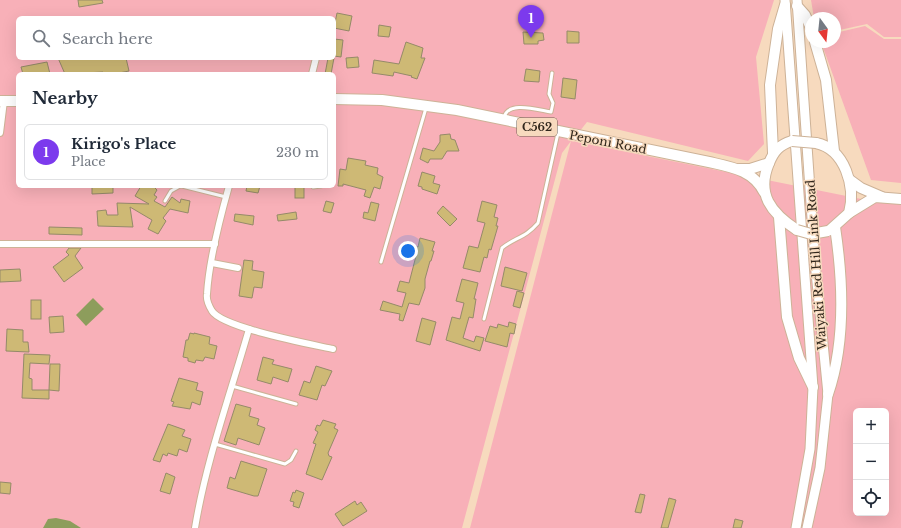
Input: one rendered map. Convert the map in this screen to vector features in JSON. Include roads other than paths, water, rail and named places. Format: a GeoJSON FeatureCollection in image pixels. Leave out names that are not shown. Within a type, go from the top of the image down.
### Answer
{"type":"FeatureCollection","features":[{"type":"Feature","properties":{"kind":"main road"},"geometry":{"type":"LineString","coordinates":[[771,158],[770,85],[778,29],[785,3]]}},
{"type":"Feature","properties":{"kind":"main road","name":"Waiyaki Red Hill Link Road"},"geometry":{"type":"LineString","coordinates":[[785,3],[813,388],[810,449],[796,528]]}},
{"type":"Feature","properties":{"kind":"main road"},"geometry":{"type":"LineString","coordinates":[[797,3],[805,15]]}},
{"type":"Feature","properties":{"kind":"main road","name":"Waiyaki Red Hill Link Road"},"geometry":{"type":"LineString","coordinates":[[797,3],[815,262],[828,394],[820,468],[807,528]]}},
{"type":"Feature","properties":{"kind":"main road"},"geometry":{"type":"LineString","coordinates":[[817,48],[826,80],[834,151]]}},
{"type":"Feature","properties":{"kind":"main road","name":"Peponi Road"},"geometry":{"type":"LineString","coordinates":[[336,99],[382,100],[427,105],[739,169],[750,169],[771,158]]}},
{"type":"Feature","properties":{"kind":"main road"},"geometry":{"type":"LineString","coordinates":[[2,101],[16,101]]}},
{"type":"Feature","properties":{"kind":"main road"},"geometry":{"type":"LineString","coordinates":[[849,213],[852,196],[850,180],[834,151],[828,146],[816,143],[792,141],[779,146],[771,158],[764,177],[764,192],[771,206],[779,217],[797,230],[811,234],[832,229],[849,213],[875,197],[901,199]]}},
{"type":"Feature","properties":{"kind":"main road","name":"Peponi Road"},"geometry":{"type":"LineString","coordinates":[[739,169],[757,181],[764,192]]}},
{"type":"Feature","properties":{"kind":"main road"},"geometry":{"type":"LineString","coordinates":[[850,180],[861,188],[883,197]]}},
{"type":"Feature","properties":{"kind":"main road"},"geometry":{"type":"LineString","coordinates":[[779,217],[787,317],[799,358],[813,388]]}},
{"type":"Feature","properties":{"kind":"main road"},"geometry":{"type":"LineString","coordinates":[[828,394],[836,366],[841,306],[832,229]]}},
{"type":"Feature","properties":{"kind":"street"},"geometry":{"type":"LineString","coordinates":[[312,72],[316,60]]}},
{"type":"Feature","properties":{"kind":"street"},"geometry":{"type":"LineString","coordinates":[[0,133],[2,101]]}},
{"type":"Feature","properties":{"kind":"street"},"geometry":{"type":"LineString","coordinates":[[228,188],[206,295],[212,311],[217,318],[249,329],[333,349]]}},
{"type":"Feature","properties":{"kind":"street"},"geometry":{"type":"LineString","coordinates":[[0,244],[216,244]]}},
{"type":"Feature","properties":{"kind":"street"},"geometry":{"type":"LineString","coordinates":[[212,262],[238,268]]}},
{"type":"Feature","properties":{"kind":"street"},"geometry":{"type":"LineString","coordinates":[[195,528],[198,509],[215,444],[249,329]]}},
{"type":"Feature","properties":{"kind":"lane"},"geometry":{"type":"LineString","coordinates":[[551,112],[553,103],[549,94],[552,73]]}},
{"type":"Feature","properties":{"kind":"lane"},"geometry":{"type":"LineString","coordinates":[[380,262],[427,105]]}},
{"type":"Feature","properties":{"kind":"lane"},"geometry":{"type":"LineString","coordinates":[[503,120],[505,112],[509,108],[518,107],[556,112]]}},
{"type":"Feature","properties":{"kind":"lane"},"geometry":{"type":"LineString","coordinates":[[484,319],[502,248],[510,242],[530,233],[538,223],[558,132]]}},
{"type":"Feature","properties":{"kind":"lane"},"geometry":{"type":"LineString","coordinates":[[165,201],[171,191],[177,188]]}},
{"type":"Feature","properties":{"kind":"lane"},"geometry":{"type":"LineString","coordinates":[[189,188],[226,197]]}},
{"type":"Feature","properties":{"kind":"lane"},"geometry":{"type":"LineString","coordinates":[[232,386],[296,404]]}},
{"type":"Feature","properties":{"kind":"lane"},"geometry":{"type":"LineString","coordinates":[[215,444],[285,464],[291,460],[296,451]]}},
{"type":"Feature","properties":{"kind":"place","name":"Kirigo's Place"},"geometry":{"type":"Point","coordinates":[531,38]}}]}
